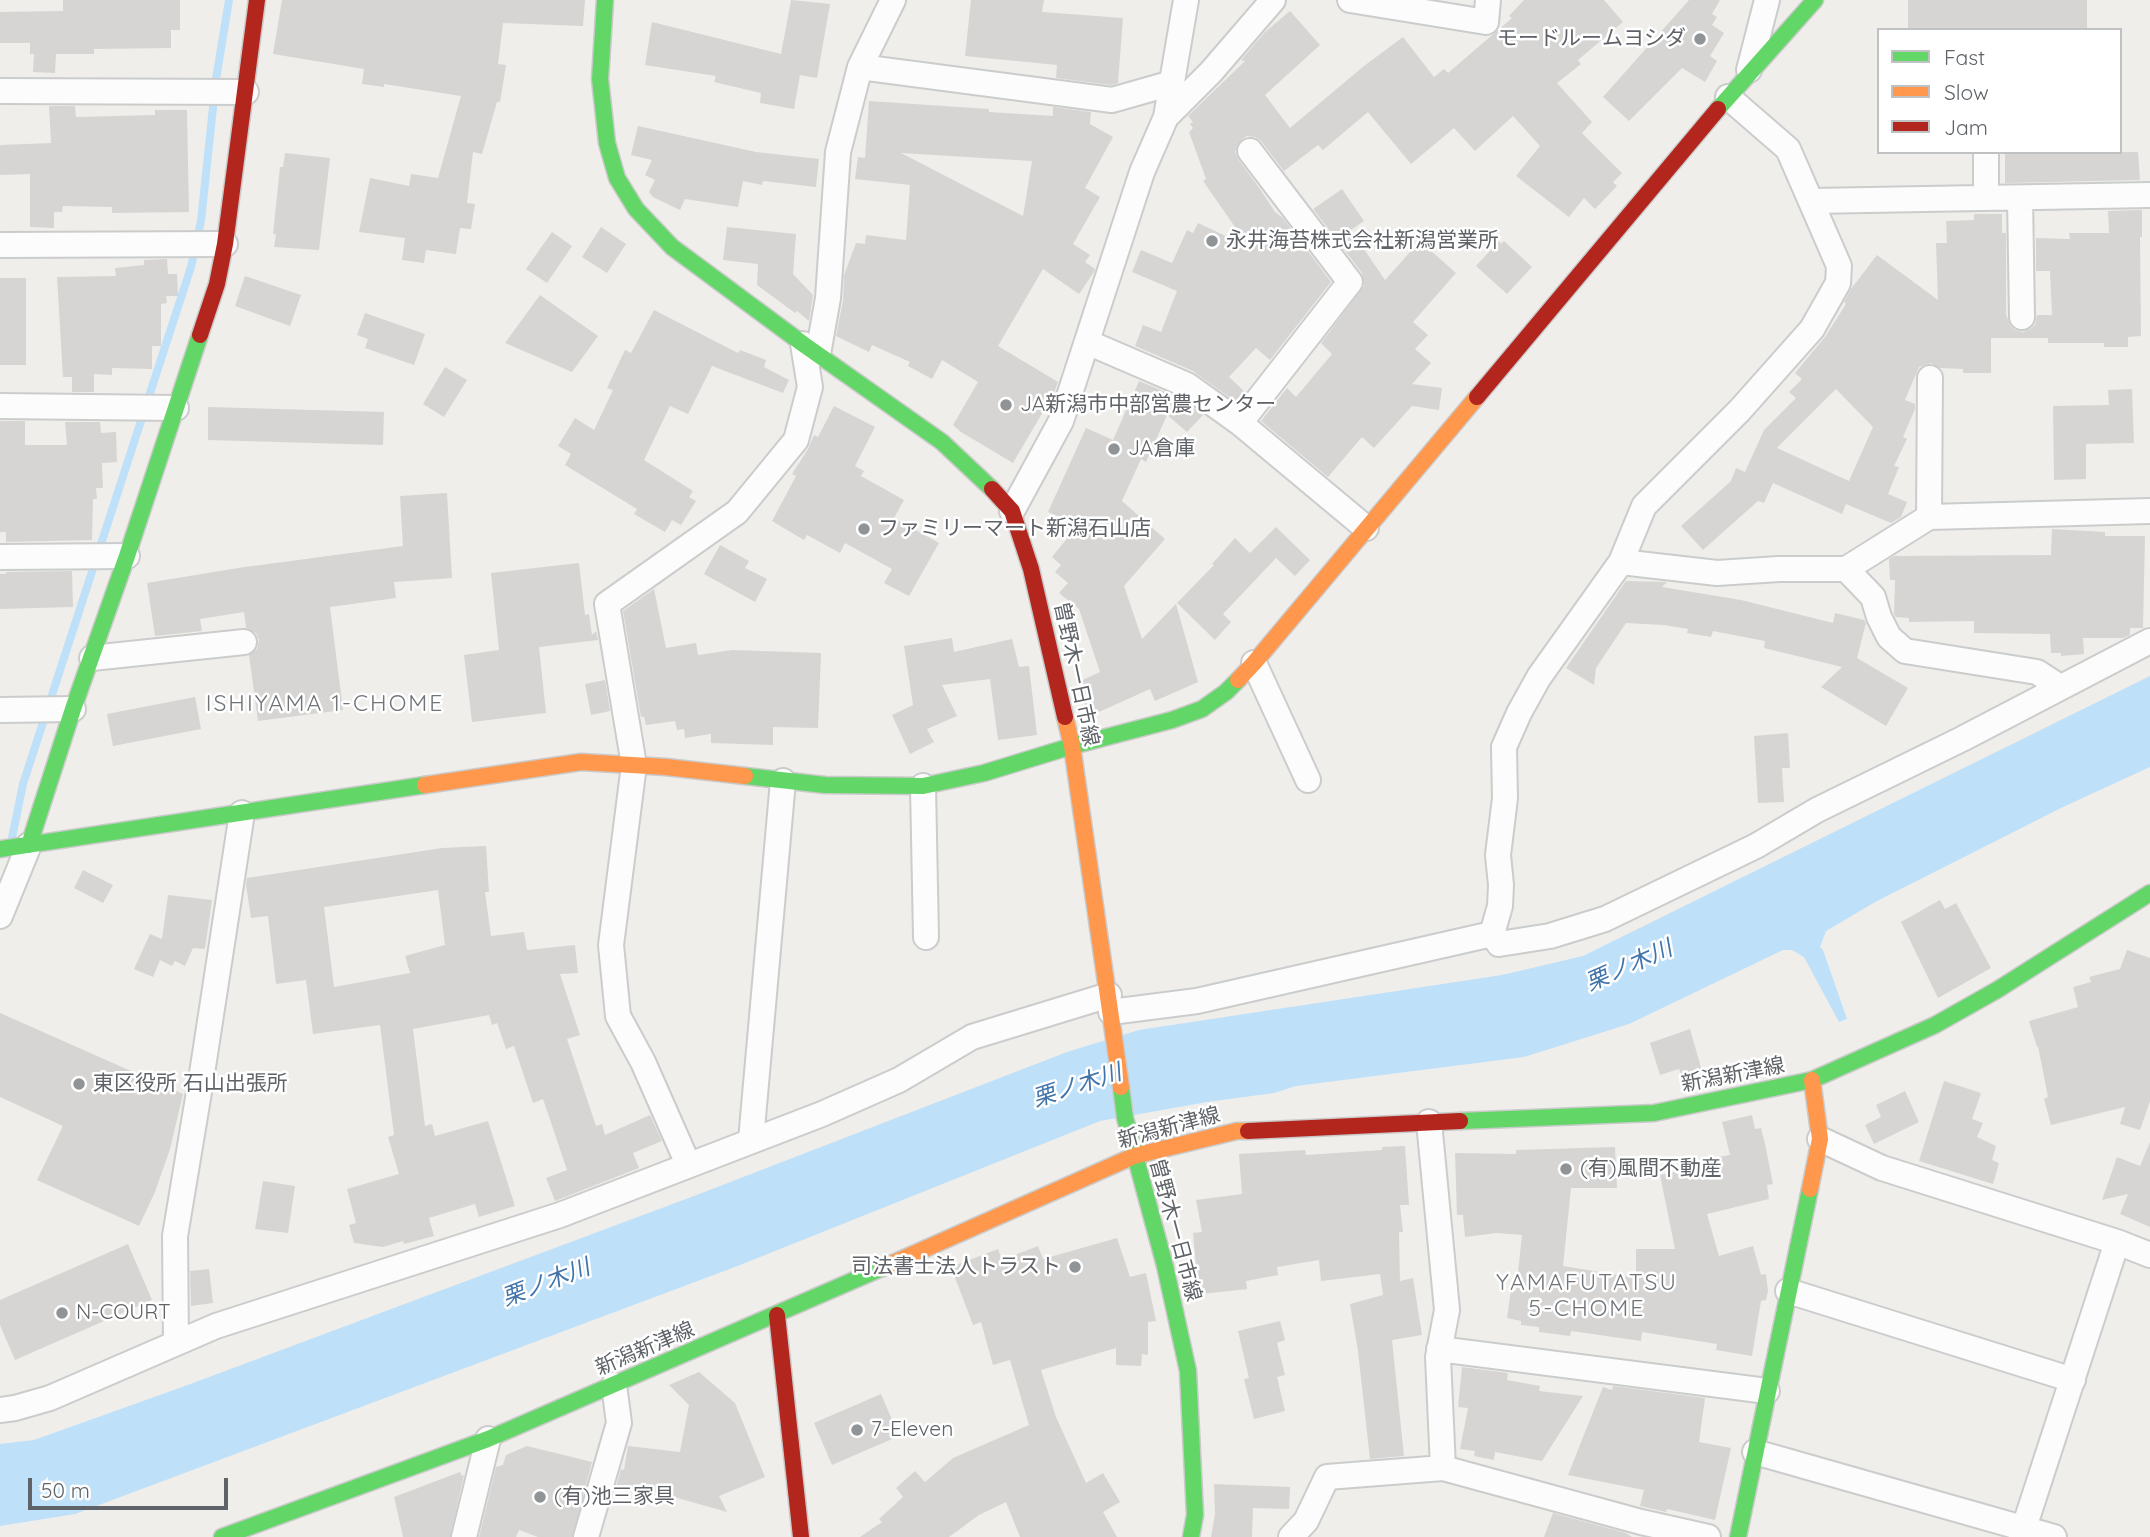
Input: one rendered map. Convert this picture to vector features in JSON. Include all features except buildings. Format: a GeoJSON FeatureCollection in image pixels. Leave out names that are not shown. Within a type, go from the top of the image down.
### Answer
{"type":"FeatureCollection","features":[{"type":"Feature","properties":{"kind":"street"},"geometry":{"type":"LineString","coordinates":[[0,916],[29,845],[217,284],[225,244],[257,0]]}},
{"type":"Feature","properties":{"kind":"street","name":"曽野木一日市線"},"geometry":{"type":"LineString","coordinates":[[605,0],[600,79],[607,143],[617,178],[636,209],[672,247],[942,442],[983,479],[1012,511],[1031,569],[1072,746],[1125,1118],[1165,1266],[1188,1371],[1195,1515],[1191,1537]]}},
{"type":"Feature","properties":{"kind":"street"},"geometry":{"type":"LineString","coordinates":[[688,1164],[643,1062],[618,1016],[611,946],[634,765],[607,604],[737,512],[796,440],[810,387],[811,349],[828,298],[838,152],[860,67],[893,0]]}},
{"type":"Feature","properties":{"kind":"street"},"geometry":{"type":"LineString","coordinates":[[1012,511],[1061,421],[1142,172],[1166,117],[1186,0]]}},
{"type":"Feature","properties":{"kind":"street"},"geometry":{"type":"LineString","coordinates":[[1166,117],[1212,72],[1273,0]]}},
{"type":"Feature","properties":{"kind":"street"},"geometry":{"type":"LineString","coordinates":[[1350,0],[1486,22],[1488,0]]}},
{"type":"Feature","properties":{"kind":"street"},"geometry":{"type":"LineString","coordinates":[[1747,78],[1767,0]]}},
{"type":"Feature","properties":{"kind":"street"},"geometry":{"type":"LineString","coordinates":[[0,849],[582,762],[666,767],[825,785],[923,786],[984,773],[1072,746],[1172,720],[1202,709],[1226,692],[1254,663],[1728,97],[1815,0]]}},
{"type":"Feature","properties":{"kind":"street"},"geometry":{"type":"LineString","coordinates":[[860,67],[1112,100],[1172,83]]}},
{"type":"Feature","properties":{"kind":"street"},"geometry":{"type":"LineString","coordinates":[[0,90],[246,92]]}},
{"type":"Feature","properties":{"kind":"street"},"geometry":{"type":"LineString","coordinates":[[1492,934],[1500,906],[1498,855],[1505,799],[1504,747],[1519,713],[1539,677],[1621,562],[1643,506],[1740,410],[1812,329],[1838,283],[1839,266],[1788,149],[1728,97]]}},
{"type":"Feature","properties":{"kind":"street"},"geometry":{"type":"LineString","coordinates":[[1240,423],[1350,282],[1250,151]]}},
{"type":"Feature","properties":{"kind":"street"},"geometry":{"type":"LineString","coordinates":[[1986,154],[1986,198]]}},
{"type":"Feature","properties":{"kind":"street"},"geometry":{"type":"LineString","coordinates":[[1812,201],[2150,195]]}},
{"type":"Feature","properties":{"kind":"street"},"geometry":{"type":"LineString","coordinates":[[2021,198],[2022,317]]}},
{"type":"Feature","properties":{"kind":"street"},"geometry":{"type":"LineString","coordinates":[[0,245],[225,244]]}},
{"type":"Feature","properties":{"kind":"street"},"geometry":{"type":"LineString","coordinates":[[1087,342],[1187,385],[1240,423],[1366,528]]}},
{"type":"Feature","properties":{"kind":"street"},"geometry":{"type":"LineString","coordinates":[[1929,517],[1930,378]]}},
{"type":"Feature","properties":{"kind":"street"},"geometry":{"type":"LineString","coordinates":[[0,406],[176,408]]}},
{"type":"Feature","properties":{"kind":"street"},"geometry":{"type":"LineString","coordinates":[[1621,562],[1717,573],[1846,569],[1929,517],[2150,511]]}},
{"type":"Feature","properties":{"kind":"street"},"geometry":{"type":"LineString","coordinates":[[0,557],[127,556]]}},
{"type":"Feature","properties":{"kind":"street"},"geometry":{"type":"LineString","coordinates":[[1846,569],[1873,597],[1889,637],[1905,651],[2037,672],[2060,687]]}},
{"type":"Feature","properties":{"kind":"street"},"geometry":{"type":"LineString","coordinates":[[1492,934],[1499,944],[1550,936],[1605,919],[1756,846],[1817,810],[1962,739],[2150,641]]}},
{"type":"Feature","properties":{"kind":"street"},"geometry":{"type":"LineString","coordinates":[[92,658],[244,642]]}},
{"type":"Feature","properties":{"kind":"street"},"geometry":{"type":"LineString","coordinates":[[1254,663],[1308,780]]}},
{"type":"Feature","properties":{"kind":"street"},"geometry":{"type":"LineString","coordinates":[[0,710],[73,709]]}},
{"type":"Feature","properties":{"kind":"street"},"geometry":{"type":"LineString","coordinates":[[751,1140],[783,781]]}},
{"type":"Feature","properties":{"kind":"street"},"geometry":{"type":"LineString","coordinates":[[923,786],[926,937]]}},
{"type":"Feature","properties":{"kind":"street"},"geometry":{"type":"LineString","coordinates":[[176,1343],[175,1236],[242,813]]}},
{"type":"Feature","properties":{"kind":"street","name":"新潟新津線"},"geometry":{"type":"LineString","coordinates":[[222,1537],[488,1439],[777,1315],[1134,1156],[1237,1131],[1654,1113],[1812,1080],[1935,1025],[1997,990],[2149,895]]}},
{"type":"Feature","properties":{"kind":"street"},"geometry":{"type":"LineString","coordinates":[[0,1410],[50,1398],[216,1326],[560,1215],[822,1114],[899,1080],[972,1037],[1111,1012],[1197,1001],[1492,934]]}},
{"type":"Feature","properties":{"kind":"street"},"geometry":{"type":"LineString","coordinates":[[1738,1537],[1820,1139],[1812,1080]]}},
{"type":"Feature","properties":{"kind":"street"},"geometry":{"type":"LineString","coordinates":[[1429,1122],[1447,1310],[1438,1357],[1443,1468]]}},
{"type":"Feature","properties":{"kind":"street"},"geometry":{"type":"LineString","coordinates":[[1820,1139],[1882,1168],[2117,1242],[2150,1255]]}},
{"type":"Feature","properties":{"kind":"street"},"geometry":{"type":"LineString","coordinates":[[2022,1532],[2117,1242]]}},
{"type":"Feature","properties":{"kind":"street"},"geometry":{"type":"LineString","coordinates":[[1788,1291],[2073,1380]]}},
{"type":"Feature","properties":{"kind":"street"},"geometry":{"type":"LineString","coordinates":[[777,1315],[801,1537]]}},
{"type":"Feature","properties":{"kind":"street"},"geometry":{"type":"LineString","coordinates":[[1439,1349],[1767,1391]]}},
{"type":"Feature","properties":{"kind":"street"},"geometry":{"type":"LineString","coordinates":[[586,1537],[619,1423],[614,1385]]}},
{"type":"Feature","properties":{"kind":"street"},"geometry":{"type":"LineString","coordinates":[[464,1537],[488,1439]]}},
{"type":"Feature","properties":{"kind":"street"},"geometry":{"type":"LineString","coordinates":[[1755,1452],[2022,1532],[2054,1537]]}},
{"type":"Feature","properties":{"kind":"street"},"geometry":{"type":"LineString","coordinates":[[1291,1537],[1307,1521],[1327,1477],[1443,1468],[1639,1529],[1708,1537]]}},
{"type":"Feature","properties":{"kind":"water","name":"栗ノ木川"},"geometry":{"type":"Polygon","coordinates":[[[2150,676],[2150,767],[2063,807],[1877,901],[1826,931],[1820,947],[1847,1019],[1839,1022],[1804,957],[1792,950],[1783,950],[1629,1024],[1524,1057],[1296,1086],[1274,1093],[1100,1121],[735,1267],[75,1514],[0,1526],[0,1444],[34,1440],[185,1386],[694,1196],[1067,1052],[1139,1030],[1502,975],[1583,956],[2150,676]]]}},
{"type":"Feature","properties":{"kind":"waterway"},"geometry":{"type":"LineString","coordinates":[[12,838],[23,784],[191,267],[201,221],[216,79],[229,0]]}},
{"type":"Feature","properties":{"kind":"traffic: fast"},"geometry":{"type":"LineString","coordinates":[[605,0],[600,79],[607,143],[617,178],[636,209],[672,247],[942,442],[992,489]]}},
{"type":"Feature","properties":{"kind":"traffic: fast"},"geometry":{"type":"LineString","coordinates":[[1718,109],[1815,0]]}},
{"type":"Feature","properties":{"kind":"traffic: fast"},"geometry":{"type":"LineString","coordinates":[[29,845],[200,335]]}},
{"type":"Feature","properties":{"kind":"traffic: fast"},"geometry":{"type":"LineString","coordinates":[[745,776],[825,785],[923,786],[984,773],[1072,746],[1172,720],[1202,709],[1238,680]]}},
{"type":"Feature","properties":{"kind":"traffic: fast"},"geometry":{"type":"LineString","coordinates":[[0,849],[425,785]]}},
{"type":"Feature","properties":{"kind":"traffic: fast"},"geometry":{"type":"LineString","coordinates":[[1460,1121],[1654,1113],[1812,1080],[1935,1025],[1997,990],[2150,893]]}},
{"type":"Feature","properties":{"kind":"traffic: fast"},"geometry":{"type":"LineString","coordinates":[[1121,1087],[1125,1118],[1165,1266],[1188,1371],[1195,1515],[1191,1537]]}},
{"type":"Feature","properties":{"kind":"traffic: fast"},"geometry":{"type":"LineString","coordinates":[[1738,1537],[1810,1189]]}},
{"type":"Feature","properties":{"kind":"traffic: fast"},"geometry":{"type":"LineString","coordinates":[[222,1537],[488,1439],[882,1268]]}},
{"type":"Feature","properties":{"kind":"traffic: slow"},"geometry":{"type":"LineString","coordinates":[[1238,680],[1477,397]]}},
{"type":"Feature","properties":{"kind":"traffic: slow"},"geometry":{"type":"LineString","coordinates":[[1065,717],[1072,746],[1121,1087]]}},
{"type":"Feature","properties":{"kind":"traffic: slow"},"geometry":{"type":"LineString","coordinates":[[425,785],[581,762],[666,767],[745,776]]}},
{"type":"Feature","properties":{"kind":"traffic: slow"},"geometry":{"type":"LineString","coordinates":[[1810,1189],[1820,1139],[1812,1080]]}},
{"type":"Feature","properties":{"kind":"traffic: slow"},"geometry":{"type":"LineString","coordinates":[[882,1268],[1134,1156],[1237,1131],[1248,1131]]}},
{"type":"Feature","properties":{"kind":"traffic: jam"},"geometry":{"type":"LineString","coordinates":[[200,335],[217,284],[225,244],[257,0]]}},
{"type":"Feature","properties":{"kind":"traffic: jam"},"geometry":{"type":"LineString","coordinates":[[1477,397],[1718,109]]}},
{"type":"Feature","properties":{"kind":"traffic: jam"},"geometry":{"type":"LineString","coordinates":[[992,489],[1012,511],[1031,569],[1065,717]]}},
{"type":"Feature","properties":{"kind":"traffic: jam"},"geometry":{"type":"LineString","coordinates":[[1248,1131],[1460,1121]]}},
{"type":"Feature","properties":{"kind":"traffic: jam"},"geometry":{"type":"LineString","coordinates":[[777,1315],[801,1537]]}},
{"type":"Feature","properties":{"kind":"place","name":"モードルームヨシダ"},"geometry":{"type":"Point","coordinates":[1700,39]}},
{"type":"Feature","properties":{"kind":"place","name":"永井海苔株式会社新潟営業所"},"geometry":{"type":"Point","coordinates":[1212,241]}},
{"type":"Feature","properties":{"kind":"place","name":"JA新潟市中部営農センター"},"geometry":{"type":"Point","coordinates":[1006,405]}},
{"type":"Feature","properties":{"kind":"place","name":"JA倉庫"},"geometry":{"type":"Point","coordinates":[1114,449]}},
{"type":"Feature","properties":{"kind":"place","name":"ファミリーマート新潟石山店"},"geometry":{"type":"Point","coordinates":[864,529]}},
{"type":"Feature","properties":{"kind":"place","name":"東区役所 石山出張所"},"geometry":{"type":"Point","coordinates":[79,1084]}},
{"type":"Feature","properties":{"kind":"place","name":"(有)風間不動産"},"geometry":{"type":"Point","coordinates":[1566,1169]}},
{"type":"Feature","properties":{"kind":"place","name":"司法書士法人トラスト"},"geometry":{"type":"Point","coordinates":[1075,1267]}},
{"type":"Feature","properties":{"kind":"place","name":"N-COURT"},"geometry":{"type":"Point","coordinates":[62,1313]}},
{"type":"Feature","properties":{"kind":"place","name":"7-Eleven"},"geometry":{"type":"Point","coordinates":[857,1430]}},
{"type":"Feature","properties":{"kind":"place","name":"(有)池三家具"},"geometry":{"type":"Point","coordinates":[540,1497]}},
{"type":"Feature","properties":{"kind":"district","name":"ISHIYAMA 1-CHOME"},"geometry":{"type":"Point","coordinates":[325,704]}},
{"type":"Feature","properties":{"kind":"district","name":"YAMAFUTATSU 5-CHOME"},"geometry":{"type":"Point","coordinates":[1587,1296]}}]}
